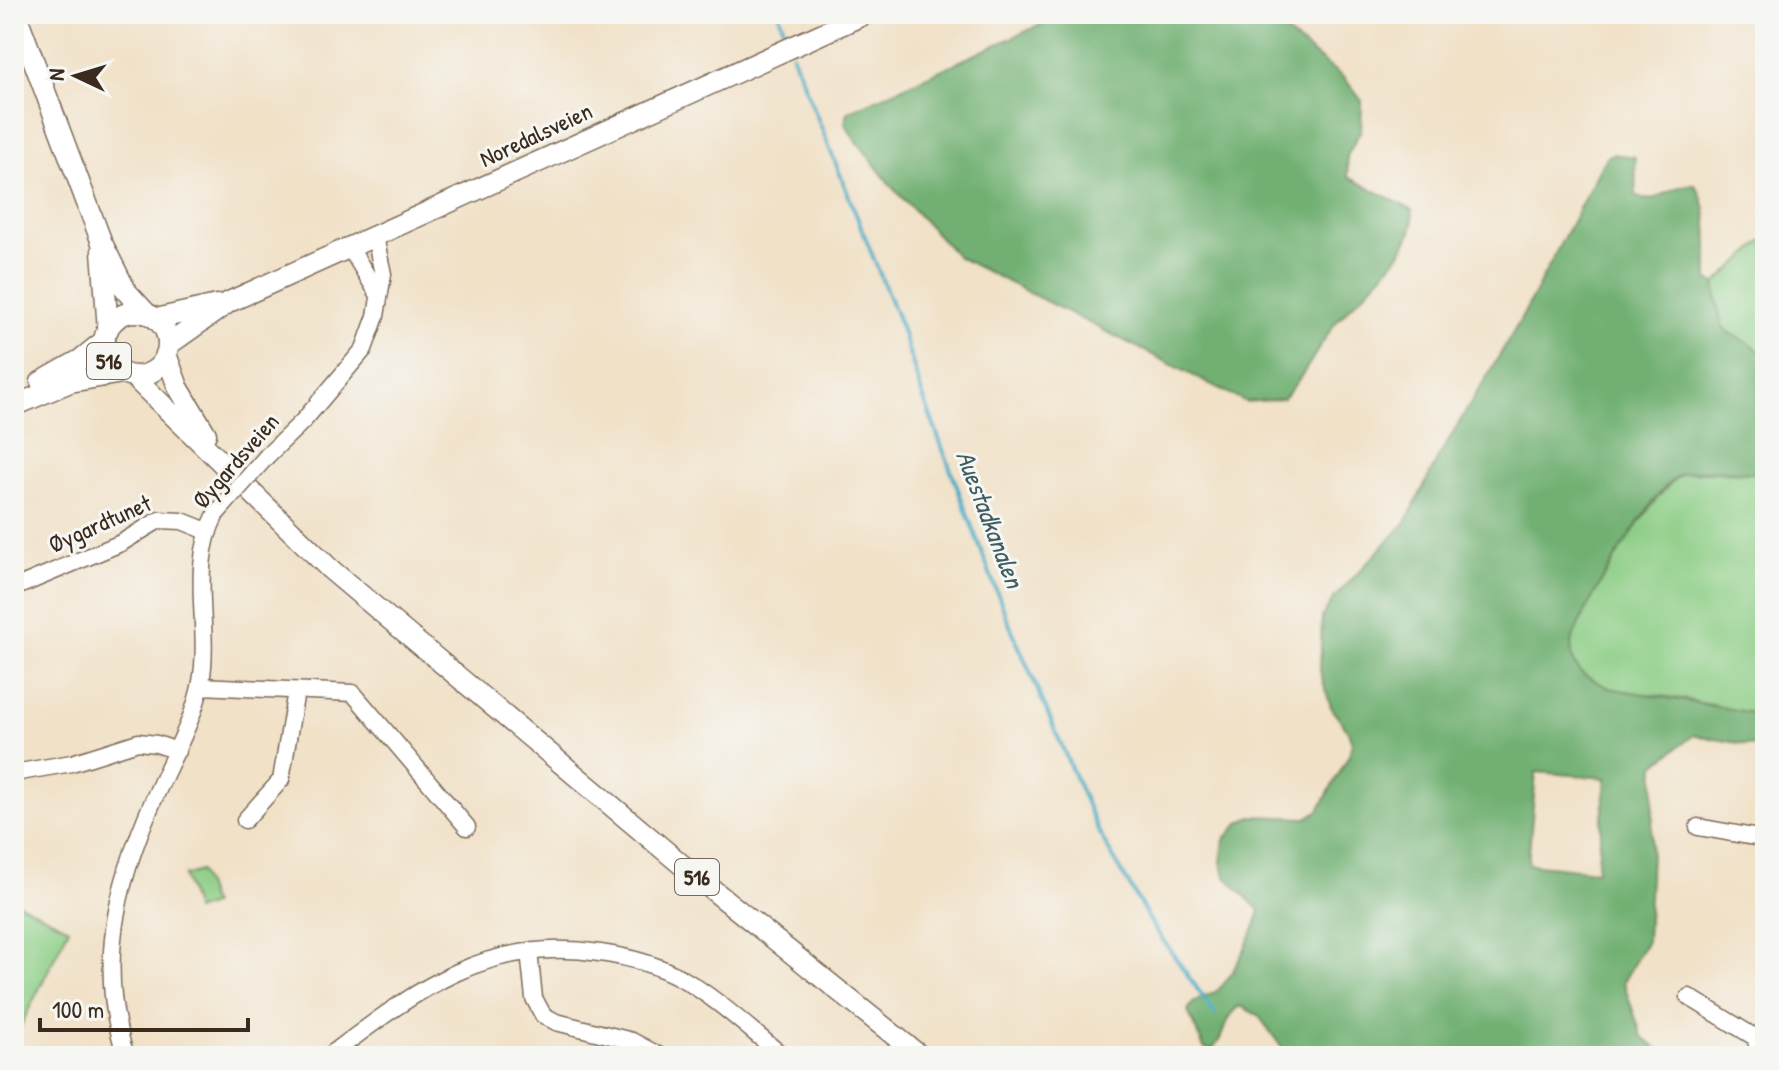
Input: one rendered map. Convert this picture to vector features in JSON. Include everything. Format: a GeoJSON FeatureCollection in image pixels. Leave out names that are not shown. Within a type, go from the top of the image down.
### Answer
{"type":"FeatureCollection","features":[{"type":"Feature","properties":{"kind":"main road","name":"516"},"geometry":{"type":"LineString","coordinates":[[16,14],[102,243],[126,291],[163,328],[185,400],[225,465]]}},
{"type":"Feature","properties":{"kind":"main road","name":"Noredalsveien"},"geometry":{"type":"LineString","coordinates":[[167,349],[229,302],[865,14]]}},
{"type":"Feature","properties":{"kind":"main road","name":"516"},"geometry":{"type":"LineString","coordinates":[[102,243],[107,357],[225,465],[330,569],[688,870],[920,1056]]}},
{"type":"Feature","properties":{"kind":"main road","name":"Noredalsveien"},"geometry":{"type":"LineString","coordinates":[[151,317],[229,302]]}},
{"type":"Feature","properties":{"kind":"main road","name":"516"},"geometry":{"type":"LineString","coordinates":[[106,335],[124,315],[151,317]]}},
{"type":"Feature","properties":{"kind":"main road"},"geometry":{"type":"LineString","coordinates":[[14,395],[80,360],[106,335]]}},
{"type":"Feature","properties":{"kind":"main road","name":"516"},"geometry":{"type":"LineString","coordinates":[[127,374],[150,373],[167,349]]}},
{"type":"Feature","properties":{"kind":"main road"},"geometry":{"type":"LineString","coordinates":[[14,406],[70,382],[127,374]]}},
{"type":"Feature","properties":{"kind":"street","name":"Øygardsveien"},"geometry":{"type":"LineString","coordinates":[[126,1056],[112,986],[114,916],[131,854],[177,751],[201,686],[204,639],[200,576],[207,531],[216,514],[267,456],[304,420],[364,349],[376,316],[377,292],[383,274],[375,237]]}},
{"type":"Feature","properties":{"kind":"street"},"geometry":{"type":"LineString","coordinates":[[350,248],[377,292]]}},
{"type":"Feature","properties":{"kind":"street","name":"Øygardtunet"},"geometry":{"type":"LineString","coordinates":[[14,588],[121,543],[159,520],[182,521],[207,531]]}},
{"type":"Feature","properties":{"kind":"street"},"geometry":{"type":"LineString","coordinates":[[201,686],[353,693],[467,827]]}},
{"type":"Feature","properties":{"kind":"street"},"geometry":{"type":"LineString","coordinates":[[245,820],[281,780],[296,691]]}},
{"type":"Feature","properties":{"kind":"street"},"geometry":{"type":"LineString","coordinates":[[14,773],[72,763],[138,742],[148,741],[177,751]]}},
{"type":"Feature","properties":{"kind":"street"},"geometry":{"type":"LineString","coordinates":[[1698,827],[1765,839]]}},
{"type":"Feature","properties":{"kind":"street"},"geometry":{"type":"LineString","coordinates":[[329,1056],[424,987],[447,974],[506,953],[581,950],[617,955],[666,970],[693,985],[783,1056]]}},
{"type":"Feature","properties":{"kind":"street"},"geometry":{"type":"LineString","coordinates":[[529,951],[534,998],[543,1015],[556,1022],[632,1041],[660,1056]]}},
{"type":"Feature","properties":{"kind":"street"},"geometry":{"type":"LineString","coordinates":[[1689,997],[1760,1033],[1758,1056]]}},
{"type":"Feature","properties":{"kind":"green space"},"geometry":{"type":"Polygon","coordinates":[[[1064,14],[1256,14],[1278,26],[1345,79],[1362,101],[1361,130],[1347,156],[1348,177],[1412,210],[1412,225],[1398,256],[1335,324],[1297,382],[1282,399],[1246,402],[958,257],[892,187],[845,123],[848,112],[1064,14]]]}},
{"type":"Feature","properties":{"kind":"green space"},"geometry":{"type":"Polygon","coordinates":[[[1612,154],[1635,157],[1636,196],[1644,199],[1695,185],[1706,217],[1708,279],[1715,284],[1723,326],[1726,331],[1765,355],[1765,473],[1697,471],[1679,475],[1668,484],[1603,578],[1572,645],[1574,664],[1584,675],[1609,688],[1765,715],[1765,748],[1694,735],[1655,765],[1647,941],[1623,982],[1642,1036],[1667,1056],[1288,1056],[1258,1015],[1240,1006],[1230,1015],[1216,1045],[1211,1050],[1204,1048],[1188,1011],[1194,1002],[1214,993],[1224,984],[1243,953],[1260,911],[1225,876],[1221,862],[1224,840],[1239,823],[1252,816],[1307,818],[1319,810],[1349,755],[1352,743],[1348,731],[1331,707],[1320,671],[1322,617],[1333,599],[1406,522],[1438,458],[1520,321],[1606,157],[1612,154]],[[1536,772],[1528,864],[1597,871],[1606,778],[1536,772]]]}},
{"type":"Feature","properties":{"kind":"green space"},"geometry":{"type":"Polygon","coordinates":[[[1765,239],[1765,355],[1722,329],[1715,284],[1765,239]]]}},
{"type":"Feature","properties":{"kind":"green space"},"geometry":{"type":"Polygon","coordinates":[[[1686,472],[1765,473],[1765,715],[1615,690],[1593,681],[1574,663],[1572,641],[1604,577],[1658,498],[1686,472]]]}},
{"type":"Feature","properties":{"kind":"green space"},"geometry":{"type":"Polygon","coordinates":[[[200,871],[212,905],[195,911],[184,876],[200,871]]]}},
{"type":"Feature","properties":{"kind":"green space"},"geometry":{"type":"Polygon","coordinates":[[[14,901],[69,928],[14,1040],[14,901]]]}},
{"type":"Feature","properties":{"kind":"waterway","name":"Auestadkanalen"},"geometry":{"type":"LineString","coordinates":[[779,14],[788,42]]}},
{"type":"Feature","properties":{"kind":"waterway","name":"Auestadkanalen"},"geometry":{"type":"LineString","coordinates":[[792,54],[901,327],[922,394],[1006,616],[1099,833],[1153,926],[1215,1014]]}}]}
